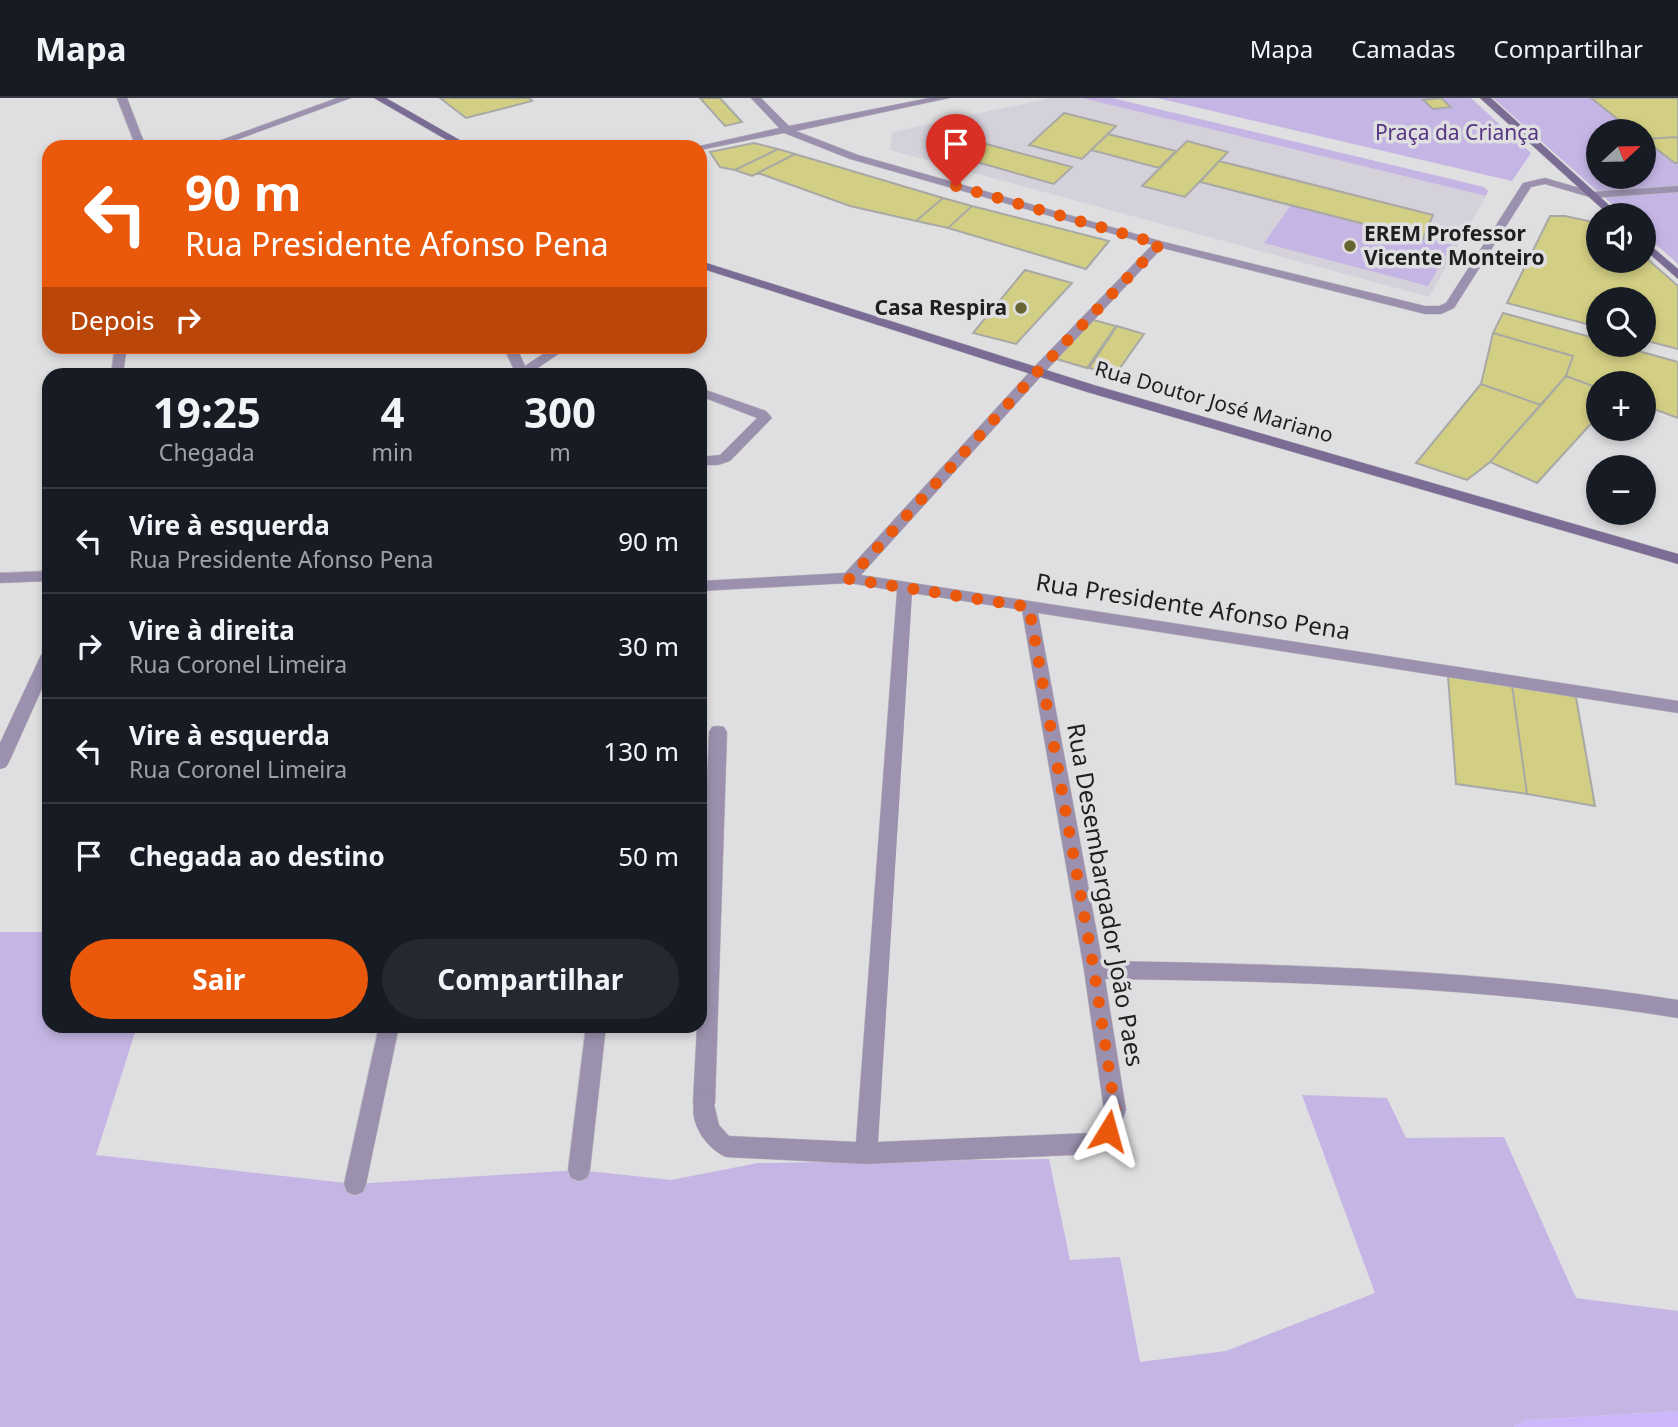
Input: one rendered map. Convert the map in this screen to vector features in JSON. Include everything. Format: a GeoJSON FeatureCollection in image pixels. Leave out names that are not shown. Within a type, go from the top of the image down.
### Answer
{"type":"FeatureCollection","features":[{"type":"Feature","properties":{"kind":"main road"},"geometry":{"type":"LineString","coordinates":[[379,98],[454,140]]}},
{"type":"Feature","properties":{"kind":"main road"},"geometry":{"type":"LineString","coordinates":[[1485,98],[1602,203]]}},
{"type":"Feature","properties":{"kind":"main road"},"geometry":{"type":"LineString","coordinates":[[1656,254],[1678,275]]}},
{"type":"Feature","properties":{"kind":"main road","name":"Rua Doutor José Mariano"},"geometry":{"type":"LineString","coordinates":[[707,266],[1092,389],[1678,559]]}},
{"type":"Feature","properties":{"kind":"street"},"geometry":{"type":"LineString","coordinates":[[122,98],[138,140]]}},
{"type":"Feature","properties":{"kind":"street"},"geometry":{"type":"LineString","coordinates":[[227,140],[346,98]]}},
{"type":"Feature","properties":{"kind":"street"},"geometry":{"type":"LineString","coordinates":[[755,98],[788,131],[854,157],[1160,244],[1402,306],[1435,311],[1450,305],[1527,186],[1545,181],[1593,195],[1678,189]]}},
{"type":"Feature","properties":{"kind":"street"},"geometry":{"type":"LineString","coordinates":[[707,147],[944,98]]}},
{"type":"Feature","properties":{"kind":"street"},"geometry":{"type":"LineString","coordinates":[[854,157],[846,137],[849,124],[857,117]]}},
{"type":"Feature","properties":{"kind":"street"},"geometry":{"type":"LineString","coordinates":[[849,579],[1039,370],[1160,244]]}},
{"type":"Feature","properties":{"kind":"street"},"geometry":{"type":"LineString","coordinates":[[531,368],[552,354]]}},
{"type":"Feature","properties":{"kind":"street"},"geometry":{"type":"LineString","coordinates":[[707,395],[765,418],[725,458],[707,460]]}},
{"type":"Feature","properties":{"kind":"street"},"geometry":{"type":"LineString","coordinates":[[0,578],[42,576]]}},
{"type":"Feature","properties":{"kind":"street","name":"Rua Presidente Afonso Pena"},"geometry":{"type":"LineString","coordinates":[[707,586],[849,579],[1678,707]]}},
{"type":"Feature","properties":{"kind":"street"},"geometry":{"type":"LineString","coordinates":[[866,1153],[905,587]]}},
{"type":"Feature","properties":{"kind":"street","name":"Rua Desembargador João Paes"},"geometry":{"type":"LineString","coordinates":[[707,1033],[704,1103],[710,1133],[714,1139],[726,1146],[866,1153],[1095,1143],[1108,1131],[1115,1110],[1094,970],[1029,607]]}},
{"type":"Feature","properties":{"kind":"street"},"geometry":{"type":"LineString","coordinates":[[1,758],[42,670]]}},
{"type":"Feature","properties":{"kind":"street","name":"Rua Desembargador João Paes"},"geometry":{"type":"LineString","coordinates":[[707,1024],[718,732]]}},
{"type":"Feature","properties":{"kind":"street"},"geometry":{"type":"LineString","coordinates":[[1094,970],[1373,975],[1600,995],[1678,1009]]}},
{"type":"Feature","properties":{"kind":"street"},"geometry":{"type":"LineString","coordinates":[[355,1184],[387,1033]]}},
{"type":"Feature","properties":{"kind":"street"},"geometry":{"type":"LineString","coordinates":[[579,1170],[595,1033]]}},
{"type":"Feature","properties":{"kind":"shaded area","name":"EREM Professor Vicente Monteiro"},"geometry":{"type":"Polygon","coordinates":[[[1051,98],[1082,98],[1486,196],[1429,297],[890,150],[892,132],[1051,98]]]}},
{"type":"Feature","properties":{"kind":"shaded area"},"geometry":{"type":"Polygon","coordinates":[[[1678,1411],[1678,1427],[1513,1427],[1527,1420],[1678,1411]]]}},
{"type":"Feature","properties":{"kind":"green space"},"geometry":{"type":"Polygon","coordinates":[[[1082,98],[1112,98],[1484,187],[1488,191],[1486,196],[1082,98]]]}},
{"type":"Feature","properties":{"kind":"green space","name":"Praça da Criança"},"geometry":{"type":"Polygon","coordinates":[[[1157,98],[1471,98],[1531,153],[1512,181],[1157,98]]]}},
{"type":"Feature","properties":{"kind":"green space"},"geometry":{"type":"Polygon","coordinates":[[[1493,98],[1678,98],[1678,264],[1656,245],[1656,203],[1611,203],[1595,189],[1656,189],[1656,119],[1586,119],[1586,181],[1493,98]]]}},
{"type":"Feature","properties":{"kind":"green space"},"geometry":{"type":"Polygon","coordinates":[[[1291,205],[1452,245],[1428,286],[1264,243],[1291,205]]]}},
{"type":"Feature","properties":{"kind":"green space"},"geometry":{"type":"Polygon","coordinates":[[[0,932],[42,932],[42,1033],[135,1033],[96,1155],[355,1184],[579,1170],[671,1180],[758,1163],[1049,1159],[1070,1260],[1120,1257],[1140,1362],[1226,1351],[1375,1293],[1302,1095],[1387,1098],[1406,1138],[1504,1137],[1576,1298],[1678,1311],[1678,1411],[1527,1420],[1513,1427],[0,1427],[0,932]]]}},
{"type":"Feature","properties":{"kind":"building"},"geometry":{"type":"Polygon","coordinates":[[[440,98],[530,98],[532,101],[466,118],[440,98]]]}},
{"type":"Feature","properties":{"kind":"building"},"geometry":{"type":"Polygon","coordinates":[[[700,98],[720,98],[742,122],[725,126],[700,98]]]}},
{"type":"Feature","properties":{"kind":"building"},"geometry":{"type":"Polygon","coordinates":[[[1441,98],[1451,107],[1433,109],[1423,100],[1441,98]]]}},
{"type":"Feature","properties":{"kind":"building"},"geometry":{"type":"Polygon","coordinates":[[[1591,98],[1678,98],[1678,137],[1656,138],[1656,119],[1618,119],[1591,98]]]}},
{"type":"Feature","properties":{"kind":"building"},"geometry":{"type":"Polygon","coordinates":[[[1064,113],[1116,126],[1082,159],[1029,145],[1064,113]]]}},
{"type":"Feature","properties":{"kind":"building"},"geometry":{"type":"Polygon","coordinates":[[[1108,134],[1176,151],[1159,168],[1091,150],[1108,134]]]}},
{"type":"Feature","properties":{"kind":"building"},"geometry":{"type":"Polygon","coordinates":[[[1678,137],[1678,163],[1656,149],[1656,138],[1678,137]]]}},
{"type":"Feature","properties":{"kind":"building"},"geometry":{"type":"Polygon","coordinates":[[[964,138],[1072,167],[1054,184],[945,153],[964,138]]]}},
{"type":"Feature","properties":{"kind":"building"},"geometry":{"type":"Polygon","coordinates":[[[1187,141],[1228,152],[1185,197],[1142,186],[1187,141]]]}},
{"type":"Feature","properties":{"kind":"building"},"geometry":{"type":"Polygon","coordinates":[[[754,143],[778,149],[735,170],[720,167],[710,152],[754,143]]]}},
{"type":"Feature","properties":{"kind":"building"},"geometry":{"type":"Polygon","coordinates":[[[778,149],[795,154],[752,176],[735,170],[778,149]]]}},
{"type":"Feature","properties":{"kind":"building"},"geometry":{"type":"Polygon","coordinates":[[[795,154],[943,198],[916,221],[850,206],[758,173],[795,154]]]}},
{"type":"Feature","properties":{"kind":"building"},"geometry":{"type":"Polygon","coordinates":[[[1219,161],[1433,215],[1423,239],[1200,182],[1219,161]]]}},
{"type":"Feature","properties":{"kind":"building"},"geometry":{"type":"Polygon","coordinates":[[[943,198],[972,206],[948,228],[916,221],[943,198]]]}},
{"type":"Feature","properties":{"kind":"building"},"geometry":{"type":"Polygon","coordinates":[[[972,206],[1109,241],[1086,269],[948,228],[972,206]]]}},
{"type":"Feature","properties":{"kind":"building"},"geometry":{"type":"Polygon","coordinates":[[[1550,216],[1586,220],[1586,273],[1656,273],[1656,267],[1678,286],[1678,349],[1656,343],[1656,287],[1586,287],[1586,324],[1507,303],[1550,216]]]}},
{"type":"Feature","properties":{"kind":"building","name":"Casa Respira"},"geometry":{"type":"Polygon","coordinates":[[[1025,270],[1072,283],[1016,344],[973,333],[1025,270]]]}},
{"type":"Feature","properties":{"kind":"building"},"geometry":{"type":"Polygon","coordinates":[[[1503,313],[1586,336],[1586,357],[1656,356],[1678,362],[1678,418],[1656,410],[1656,371],[1586,371],[1586,384],[1566,376],[1573,356],[1493,333],[1503,313]]]}},
{"type":"Feature","properties":{"kind":"building"},"geometry":{"type":"Polygon","coordinates":[[[1090,319],[1116,326],[1087,368],[1053,358],[1090,319]]]}},
{"type":"Feature","properties":{"kind":"building"},"geometry":{"type":"Polygon","coordinates":[[[1117,326],[1144,334],[1115,375],[1089,368],[1117,326]]]}},
{"type":"Feature","properties":{"kind":"building"},"geometry":{"type":"Polygon","coordinates":[[[1493,333],[1573,356],[1566,376],[1541,405],[1481,384],[1493,333]]]}},
{"type":"Feature","properties":{"kind":"building"},"geometry":{"type":"Polygon","coordinates":[[[1566,376],[1586,384],[1586,429],[1537,483],[1490,462],[1566,376]]]}},
{"type":"Feature","properties":{"kind":"building"},"geometry":{"type":"Polygon","coordinates":[[[1481,384],[1541,405],[1490,462],[1467,480],[1416,463],[1481,384]]]}},
{"type":"Feature","properties":{"kind":"building"},"geometry":{"type":"Polygon","coordinates":[[[1448,676],[1512,685],[1527,794],[1456,784],[1448,676]]]}},
{"type":"Feature","properties":{"kind":"building"},"geometry":{"type":"Polygon","coordinates":[[[1512,685],[1576,697],[1595,806],[1527,794],[1512,685]]]}},
{"type":"Feature","properties":{"kind":"place","name":"EREM Professor Vicente Monteiro"},"geometry":{"type":"Point","coordinates":[1350,246]}},
{"type":"Feature","properties":{"kind":"place","name":"Casa Respira"},"geometry":{"type":"Point","coordinates":[1021,308]}},
{"type":"Feature","properties":{"kind":"route"},"geometry":{"type":"LineString","coordinates":[[956,186],[1160,244],[1039,370],[849,579],[1029,607],[1094,970],[1115,1110],[1108,1131]]}}]}
